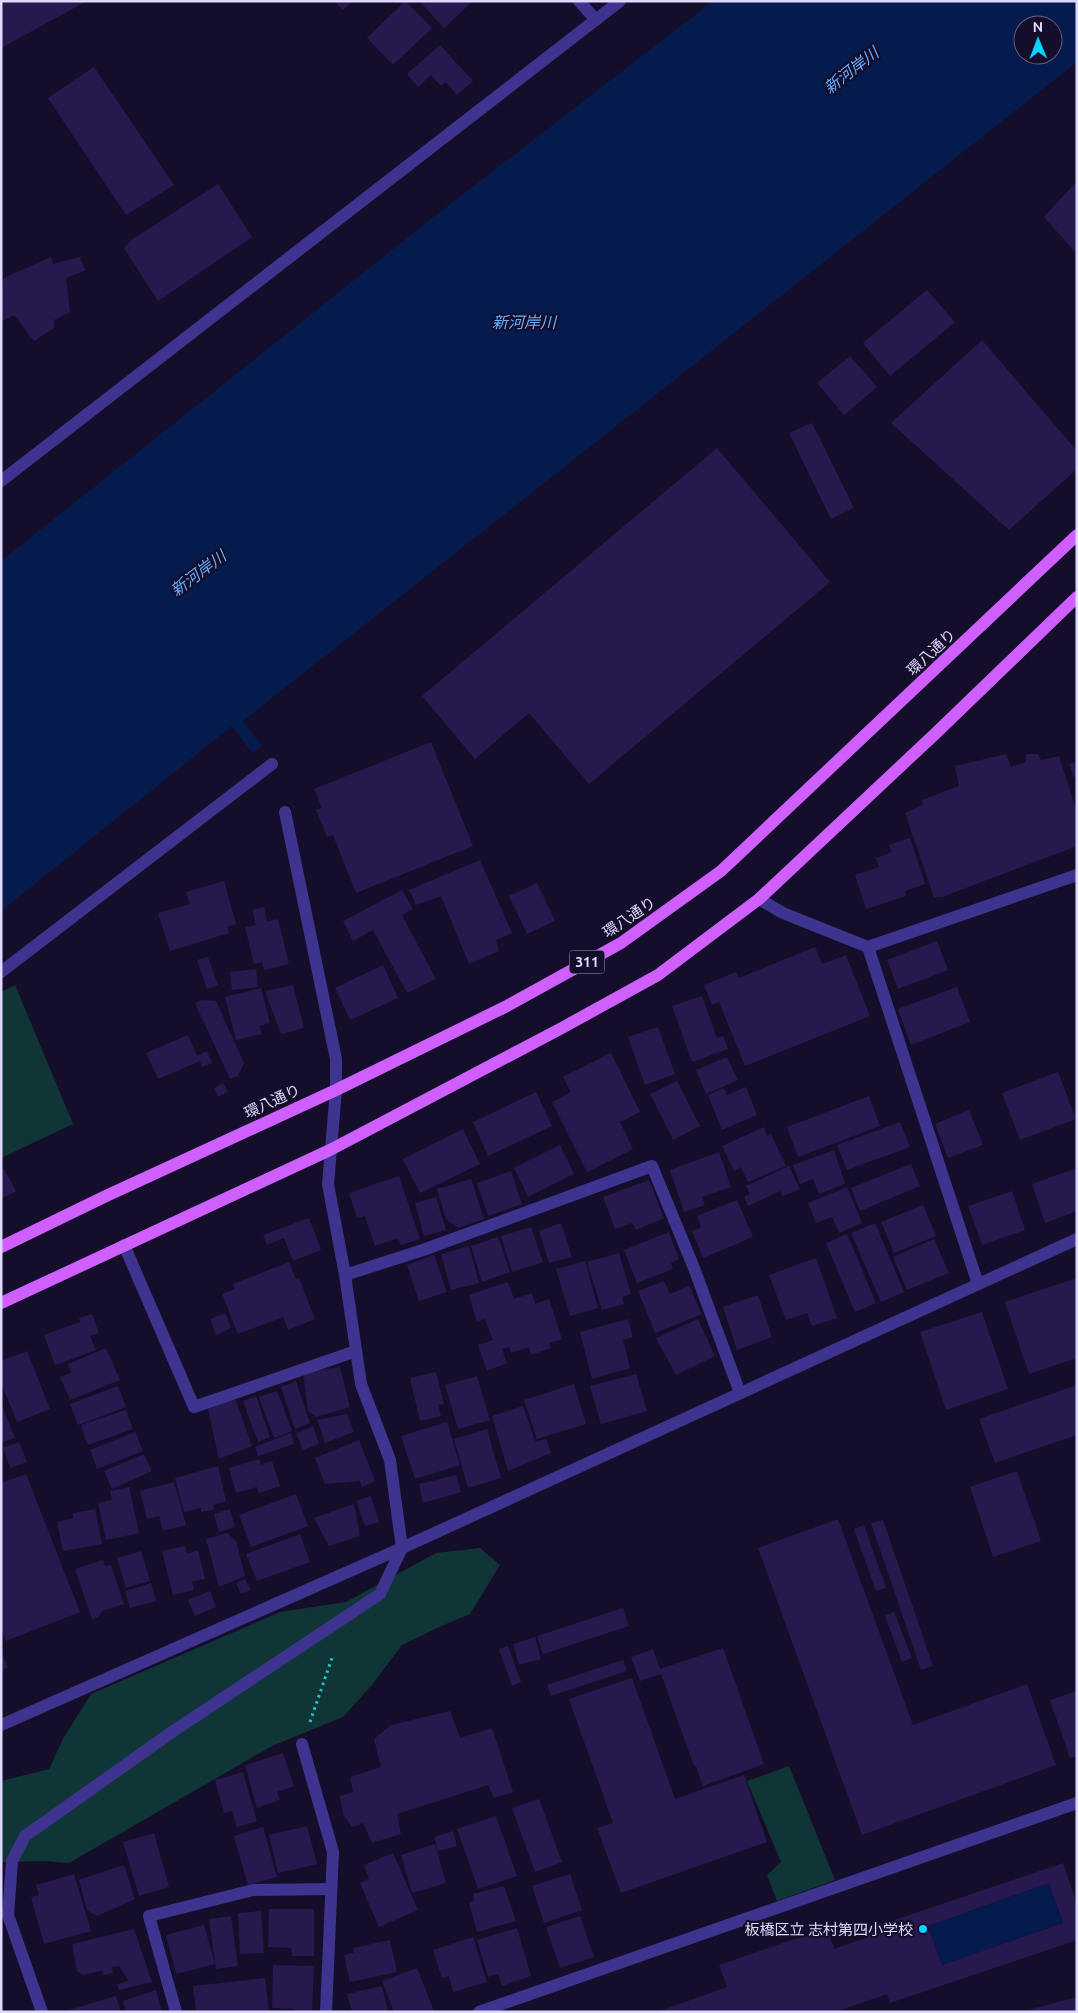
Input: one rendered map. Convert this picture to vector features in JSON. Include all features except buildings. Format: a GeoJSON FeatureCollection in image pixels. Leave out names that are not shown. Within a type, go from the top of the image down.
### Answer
{"type":"FeatureCollection","features":[{"type":"Feature","properties":{"kind":"main road","name":"環八通り"},"geometry":{"type":"LineString","coordinates":[[1,1247],[106,1196],[336,1090],[506,1006],[621,943],[721,871],[1077,534]]}},
{"type":"Feature","properties":{"kind":"main road"},"geometry":{"type":"LineString","coordinates":[[1,1303],[330,1150],[560,1029],[658,975],[759,899],[936,733],[1077,597]]}},
{"type":"Feature","properties":{"kind":"street"},"geometry":{"type":"LineString","coordinates":[[579,1],[596,20]]}},
{"type":"Feature","properties":{"kind":"street"},"geometry":{"type":"LineString","coordinates":[[1,481],[620,1]]}},
{"type":"Feature","properties":{"kind":"street"},"geometry":{"type":"LineString","coordinates":[[1,972],[272,764]]}},
{"type":"Feature","properties":{"kind":"street"},"geometry":{"type":"LineString","coordinates":[[42,2012],[8,1915],[12,1861],[25,1836],[172,1732],[380,1594],[402,1548],[390,1460],[361,1384],[345,1276],[328,1184],[336,1090],[336,1059],[285,812]]}},
{"type":"Feature","properties":{"kind":"street"},"geometry":{"type":"LineString","coordinates":[[759,899],[783,913],[868,947],[1077,875]]}},
{"type":"Feature","properties":{"kind":"street"},"geometry":{"type":"LineString","coordinates":[[868,947],[978,1284]]}},
{"type":"Feature","properties":{"kind":"street"},"geometry":{"type":"LineString","coordinates":[[345,1276],[652,1166],[694,1268],[740,1393]]}},
{"type":"Feature","properties":{"kind":"street"},"geometry":{"type":"LineString","coordinates":[[1,1725],[402,1548],[1077,1240]]}},
{"type":"Feature","properties":{"kind":"street"},"geometry":{"type":"LineString","coordinates":[[124,1245],[194,1407],[356,1351]]}},
{"type":"Feature","properties":{"kind":"street"},"geometry":{"type":"LineString","coordinates":[[302,1744],[333,1852],[326,2012]]}},
{"type":"Feature","properties":{"kind":"street"},"geometry":{"type":"LineString","coordinates":[[479,2012],[1076,1805]]}},
{"type":"Feature","properties":{"kind":"street"},"geometry":{"type":"LineString","coordinates":[[176,2012],[148,1916],[253,1890],[331,1888]]}},
{"type":"Feature","properties":{"kind":"path"},"geometry":{"type":"LineString","coordinates":[[302,1744],[330,1663]]}},
{"type":"Feature","properties":{"kind":"green space"},"geometry":{"type":"Polygon","coordinates":[[[15,985],[73,1124],[1,1158],[1,992],[15,985]]]}},
{"type":"Feature","properties":{"kind":"green space"},"geometry":{"type":"Polygon","coordinates":[[[480,1548],[500,1565],[470,1614],[402,1645],[371,1686],[343,1717],[272,1746],[69,1863],[45,1861],[1,1862],[1,1781],[49,1769],[63,1739],[91,1694],[280,1612],[346,1602],[436,1553],[480,1548]]]}},
{"type":"Feature","properties":{"kind":"green space"},"geometry":{"type":"Polygon","coordinates":[[[789,1766],[835,1880],[777,1901],[767,1875],[781,1862],[747,1781],[789,1766]]]}},
{"type":"Feature","properties":{"kind":"water","name":"新河岸川"},"geometry":{"type":"Polygon","coordinates":[[[713,1],[1077,1],[1077,62],[243,721],[262,746],[252,753],[232,726],[1,911],[1,561],[436,215],[713,1]]]}},
{"type":"Feature","properties":{"kind":"water"},"geometry":{"type":"Polygon","coordinates":[[[1049,1883],[1063,1923],[942,1965],[928,1926],[1049,1883]]]}},
{"type":"Feature","properties":{"kind":"place","name":"板橋区立 志村第四小学校"},"geometry":{"type":"Point","coordinates":[923,1929]}}]}
